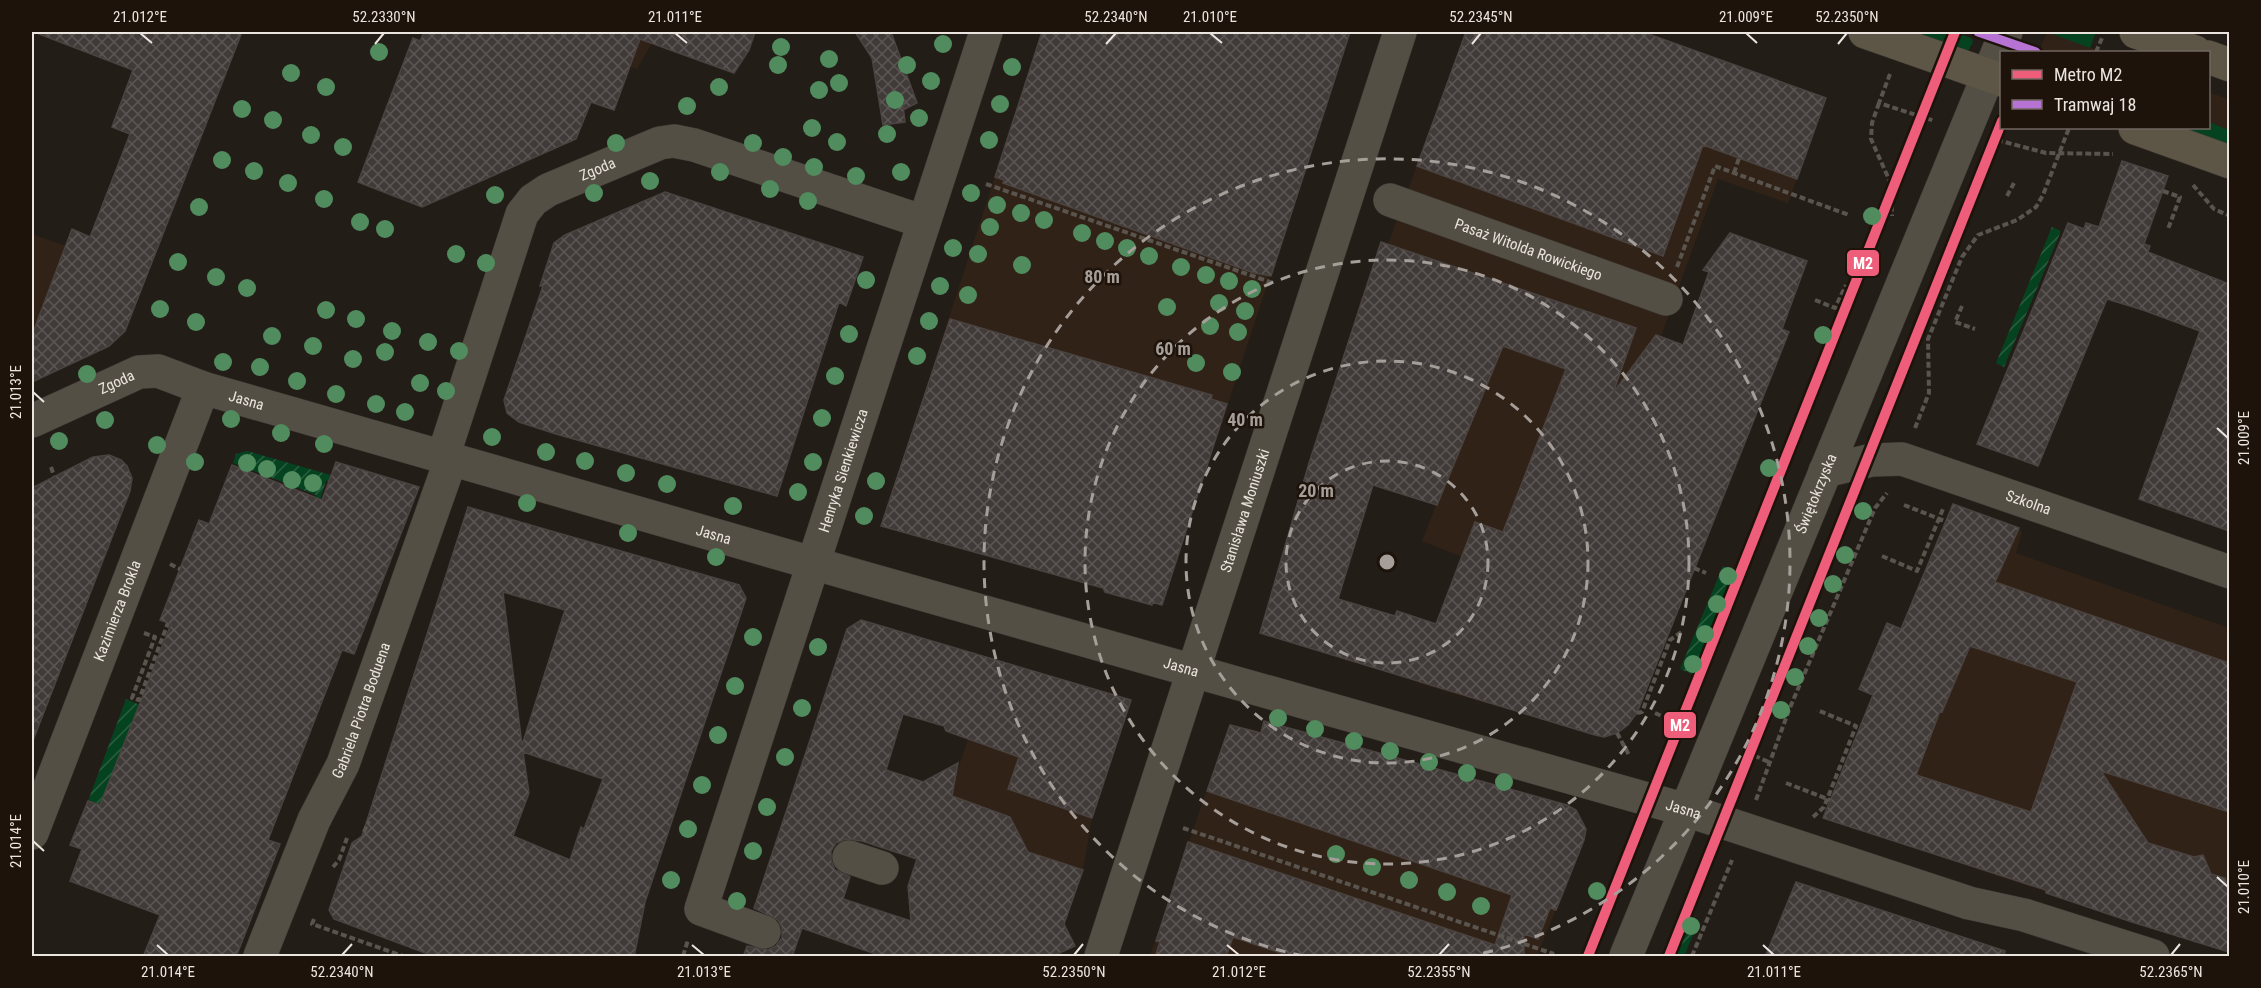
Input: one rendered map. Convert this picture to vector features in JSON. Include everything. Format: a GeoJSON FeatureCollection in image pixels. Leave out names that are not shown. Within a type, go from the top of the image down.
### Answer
{"type":"FeatureCollection","features":[{"type":"Feature","properties":{"kind":"main road"},"geometry":{"type":"LineString","coordinates":[[1865,32],[1994,78]]}},
{"type":"Feature","properties":{"kind":"main road"},"geometry":{"type":"LineString","coordinates":[[2136,32],[2192,51]]}},
{"type":"Feature","properties":{"kind":"main road"},"geometry":{"type":"LineString","coordinates":[[2210,58],[2229,65]]}},
{"type":"Feature","properties":{"kind":"main road"},"geometry":{"type":"LineString","coordinates":[[2138,129],[2229,162]]}},
{"type":"Feature","properties":{"kind":"street","name":"Henryka Sienkiewicza"},"geometry":{"type":"LineString","coordinates":[[764,932],[701,909],[986,32]]}},
{"type":"Feature","properties":{"kind":"street","name":"Stanisława Moniuszki"},"geometry":{"type":"LineString","coordinates":[[1101,957],[1400,32]]}},
{"type":"Feature","properties":{"kind":"street","name":"Świętokrzyska"},"geometry":{"type":"LineString","coordinates":[[2001,51],[2006,32]]}},
{"type":"Feature","properties":{"kind":"street","name":"Świętokrzyska"},"geometry":{"type":"LineString","coordinates":[[1626,957],[1824,471],[1994,78],[2000,55]]}},
{"type":"Feature","properties":{"kind":"street","name":"Zgoda"},"geometry":{"type":"LineString","coordinates":[[447,458],[522,214],[532,200],[548,190],[654,145],[674,141],[694,145],[924,222]]}},
{"type":"Feature","properties":{"kind":"street","name":"Pasaż Witolda Rowickiego"},"geometry":{"type":"LineString","coordinates":[[1390,200],[1666,298]]}},
{"type":"Feature","properties":{"kind":"street","name":"Zgoda"},"geometry":{"type":"LineString","coordinates":[[32,421],[138,372],[158,371],[203,388]]}},
{"type":"Feature","properties":{"kind":"street","name":"Jasna"},"geometry":{"type":"LineString","coordinates":[[203,388],[1686,810],[1969,903],[2024,915],[2153,957]]}},
{"type":"Feature","properties":{"kind":"street","name":"Kazimierza Brokla"},"geometry":{"type":"LineString","coordinates":[[32,833],[203,388]]}},
{"type":"Feature","properties":{"kind":"street","name":"Gabriela Piotra Boduena"},"geometry":{"type":"LineString","coordinates":[[260,957],[314,820],[344,764],[447,458]]}},
{"type":"Feature","properties":{"kind":"street","name":"Szkolna"},"geometry":{"type":"LineString","coordinates":[[1824,471],[1872,460],[1902,459],[2229,572]]}},
{"type":"Feature","properties":{"kind":"street"},"geometry":{"type":"LineString","coordinates":[[849,857],[882,868]]}},
{"type":"Feature","properties":{"kind":"path"},"geometry":{"type":"LineString","coordinates":[[2097,51],[2104,34]]}},
{"type":"Feature","properties":{"kind":"path"},"geometry":{"type":"LineString","coordinates":[[1890,73],[1870,131],[1893,191],[1890,225]]}},
{"type":"Feature","properties":{"kind":"path"},"geometry":{"type":"LineString","coordinates":[[1880,103],[1920,117]]}},
{"type":"Feature","properties":{"kind":"path"},"geometry":{"type":"LineString","coordinates":[[1915,428],[1929,393],[1928,339],[1962,257],[1978,235],[2017,220],[2036,207],[2069,129]]}},
{"type":"Feature","properties":{"kind":"path"},"geometry":{"type":"LineString","coordinates":[[2004,142],[2039,152],[2059,154]]}},
{"type":"Feature","properties":{"kind":"path"},"geometry":{"type":"LineString","coordinates":[[1734,172],[1739,158]]}},
{"type":"Feature","properties":{"kind":"path"},"geometry":{"type":"LineString","coordinates":[[1694,219],[1715,166],[1849,215]]}},
{"type":"Feature","properties":{"kind":"path"},"geometry":{"type":"LineString","coordinates":[[2007,196],[2014,183]]}},
{"type":"Feature","properties":{"kind":"path"},"geometry":{"type":"LineString","coordinates":[[986,184],[1274,284]]}},
{"type":"Feature","properties":{"kind":"path"},"geometry":{"type":"LineString","coordinates":[[2163,191],[2180,197],[2168,229]]}},
{"type":"Feature","properties":{"kind":"path"},"geometry":{"type":"LineString","coordinates":[[1815,300],[1835,308],[1846,285]]}},
{"type":"Feature","properties":{"kind":"path"},"geometry":{"type":"LineString","coordinates":[[1962,306],[1955,322],[1975,329]]}},
{"type":"Feature","properties":{"kind":"path"},"geometry":{"type":"LineString","coordinates":[[51,467],[54,476]]}},
{"type":"Feature","properties":{"kind":"path"},"geometry":{"type":"LineString","coordinates":[[1755,803],[1789,710],[1875,508],[1888,491]]}},
{"type":"Feature","properties":{"kind":"path"},"geometry":{"type":"LineString","coordinates":[[1904,505],[1945,521]]}},
{"type":"Feature","properties":{"kind":"path"},"geometry":{"type":"LineString","coordinates":[[1882,556],[1917,571],[1941,512]]}},
{"type":"Feature","properties":{"kind":"path"},"geometry":{"type":"LineString","coordinates":[[168,564],[180,568]]}},
{"type":"Feature","properties":{"kind":"path"},"geometry":{"type":"LineString","coordinates":[[1695,568],[1706,573]]}},
{"type":"Feature","properties":{"kind":"path"},"geometry":{"type":"LineString","coordinates":[[138,631],[155,638],[132,698],[139,700],[168,623]]}},
{"type":"Feature","properties":{"kind":"path"},"geometry":{"type":"LineString","coordinates":[[1636,713],[1641,712],[1670,640],[1683,631]]}},
{"type":"Feature","properties":{"kind":"path"},"geometry":{"type":"LineString","coordinates":[[1817,710],[1856,726],[1828,800],[1819,811]]}},
{"type":"Feature","properties":{"kind":"path"},"geometry":{"type":"LineString","coordinates":[[1654,713],[1678,723]]}},
{"type":"Feature","properties":{"kind":"path"},"geometry":{"type":"LineString","coordinates":[[1617,733],[1629,755]]}},
{"type":"Feature","properties":{"kind":"path"},"geometry":{"type":"LineString","coordinates":[[1743,751],[1771,763]]}},
{"type":"Feature","properties":{"kind":"path"},"geometry":{"type":"LineString","coordinates":[[1786,783],[1828,800]]}},
{"type":"Feature","properties":{"kind":"path"},"geometry":{"type":"LineString","coordinates":[[364,832],[369,821]]}},
{"type":"Feature","properties":{"kind":"path"},"geometry":{"type":"LineString","coordinates":[[1183,828],[1554,954]]}},
{"type":"Feature","properties":{"kind":"path"},"geometry":{"type":"LineString","coordinates":[[331,870],[339,860],[346,838]]}},
{"type":"Feature","properties":{"kind":"path"},"geometry":{"type":"LineString","coordinates":[[1692,957],[1733,858]]}},
{"type":"Feature","properties":{"kind":"path"},"geometry":{"type":"LineString","coordinates":[[316,913],[312,924],[403,957]]}},
{"type":"Feature","properties":{"kind":"path"},"geometry":{"type":"LineString","coordinates":[[682,957],[687,942]]}},
{"type":"Feature","properties":{"kind":"shaded area"},"geometry":{"type":"Polygon","coordinates":[[[531,32],[658,32],[637,69],[531,32]]]}},
{"type":"Feature","properties":{"kind":"shaded area"},"geometry":{"type":"Polygon","coordinates":[[[1042,32],[1350,32],[1162,605],[1152,602],[1147,604],[1109,593],[1103,588],[881,526],[1042,32]]]}},
{"type":"Feature","properties":{"kind":"shaded area"},"geometry":{"type":"Polygon","coordinates":[[[1466,32],[1568,32],[1818,122],[1788,203],[1718,179],[1661,336],[1683,344],[1692,341],[1706,538],[1637,713],[1628,725],[1617,733],[1603,737],[1418,683],[1462,557],[1422,541],[1436,505],[1319,434],[1362,296],[1594,379],[1615,320],[1388,244],[1466,32]]]}},
{"type":"Feature","properties":{"kind":"shaded area"},"geometry":{"type":"Polygon","coordinates":[[[2047,32],[2050,32],[2100,51],[2039,51],[2047,32]]]}},
{"type":"Feature","properties":{"kind":"shaded area"},"geometry":{"type":"Polygon","coordinates":[[[2210,93],[2229,99],[2229,130],[2210,122],[2210,93]]]}},
{"type":"Feature","properties":{"kind":"shaded area"},"geometry":{"type":"Polygon","coordinates":[[[32,234],[66,246],[65,250],[146,278],[125,331],[109,346],[32,382],[32,234]]]}},
{"type":"Feature","properties":{"kind":"shaded area"},"geometry":{"type":"Polygon","coordinates":[[[1952,504],[2019,528],[2022,532],[2016,553],[2229,628],[2229,952],[1823,818],[1873,695],[1859,689],[1887,623],[1901,629],[1952,504]]]}},
{"type":"Feature","properties":{"kind":"shaded area"},"geometry":{"type":"Polygon","coordinates":[[[1011,665],[1131,700],[1092,818],[1083,870],[1064,924],[1075,946],[1054,956],[914,956],[917,953],[949,795],[968,739],[1011,665]]]}},
{"type":"Feature","properties":{"kind":"shaded area"},"geometry":{"type":"Polygon","coordinates":[[[1264,721],[1567,805],[1576,810],[1586,829],[1584,840],[1537,956],[1150,956],[1229,725],[1259,733],[1264,721]]]}},
{"type":"Feature","properties":{"kind":"green space"},"geometry":{"type":"Polygon","coordinates":[[[1915,32],[1954,32],[1971,38],[1973,42],[1968,51],[1914,34],[1915,32]]]}},
{"type":"Feature","properties":{"kind":"green space"},"geometry":{"type":"Polygon","coordinates":[[[2050,32],[2096,32],[2090,48],[2050,32]]]}},
{"type":"Feature","properties":{"kind":"green space"},"geometry":{"type":"Polygon","coordinates":[[[2210,122],[2229,130],[2229,146],[2182,129],[2210,129],[2210,122]]]}},
{"type":"Feature","properties":{"kind":"green space"},"geometry":{"type":"Polygon","coordinates":[[[2052,227],[2061,231],[2004,367],[1996,363],[2052,227]]]}},
{"type":"Feature","properties":{"kind":"green space"},"geometry":{"type":"Polygon","coordinates":[[[247,451],[341,478],[338,484],[326,481],[320,500],[316,498],[316,495],[233,463],[236,454],[247,451]]]}},
{"type":"Feature","properties":{"kind":"green space"},"geometry":{"type":"Polygon","coordinates":[[[1723,566],[1736,572],[1694,675],[1680,669],[1723,566]]]}},
{"type":"Feature","properties":{"kind":"green space"},"geometry":{"type":"Polygon","coordinates":[[[126,699],[140,705],[100,805],[88,801],[126,699]]]}},
{"type":"Feature","properties":{"kind":"green space"},"geometry":{"type":"Polygon","coordinates":[[[1679,912],[1699,921],[1684,956],[1675,956],[1663,951],[1679,912]]]}},
{"type":"Feature","properties":{"kind":"building"},"geometry":{"type":"Polygon","coordinates":[[[39,32],[242,32],[125,331],[109,346],[32,382],[32,335],[72,229],[90,237],[130,134],[112,127],[133,70],[39,34],[39,32]]]}},
{"type":"Feature","properties":{"kind":"building"},"geometry":{"type":"Polygon","coordinates":[[[424,32],[755,32],[749,50],[734,73],[640,39],[614,110],[591,102],[576,139],[422,207],[358,182],[413,38],[420,41],[424,32]]]}},
{"type":"Feature","properties":{"kind":"building"},"geometry":{"type":"Polygon","coordinates":[[[855,32],[891,32],[917,103],[905,109],[903,105],[905,122],[883,125],[872,58],[855,32]]]}},
{"type":"Feature","properties":{"kind":"building"},"geometry":{"type":"Polygon","coordinates":[[[1042,32],[1350,32],[1271,276],[1254,273],[1003,183],[1004,180],[995,177],[1042,32]]]}},
{"type":"Feature","properties":{"kind":"building"},"geometry":{"type":"Polygon","coordinates":[[[1466,32],[1643,32],[1826,98],[1797,179],[1703,145],[1663,256],[1417,166],[1466,32]]]}},
{"type":"Feature","properties":{"kind":"building"},"geometry":{"type":"Polygon","coordinates":[[[2122,161],[2168,176],[2144,244],[2150,246],[2148,252],[2229,284],[2229,531],[2139,499],[2200,331],[2143,310],[2107,299],[2038,466],[1977,444],[2068,223],[2084,229],[2086,223],[2099,227],[2122,161]]]}},
{"type":"Feature","properties":{"kind":"building"},"geometry":{"type":"Polygon","coordinates":[[[665,192],[863,257],[846,306],[839,302],[777,496],[556,434],[519,422],[507,413],[504,400],[543,286],[540,286],[554,243],[565,235],[665,192]]]}},
{"type":"Feature","properties":{"kind":"building"},"geometry":{"type":"Polygon","coordinates":[[[1730,233],[1807,261],[1782,329],[1789,332],[1637,713],[1628,725],[1617,733],[1604,737],[1595,735],[1260,633],[1309,463],[1381,242],[1636,328],[1613,393],[1656,335],[1683,345],[1709,272],[1703,270],[1730,233]],[[1503,346],[1437,505],[1373,485],[1338,599],[1395,616],[1397,611],[1436,624],[1475,522],[1503,532],[1566,369],[1503,346]]]}},
{"type":"Feature","properties":{"kind":"building"},"geometry":{"type":"Polygon","coordinates":[[[950,319],[1212,395],[1211,399],[1227,404],[1162,605],[1152,602],[1152,605],[1105,592],[1103,588],[881,526],[950,319]]]}},
{"type":"Feature","properties":{"kind":"building"},"geometry":{"type":"Polygon","coordinates":[[[109,455],[121,460],[127,466],[132,478],[130,491],[32,743],[32,488],[93,457],[109,455]]]}},
{"type":"Feature","properties":{"kind":"building"},"geometry":{"type":"Polygon","coordinates":[[[336,462],[419,487],[354,654],[342,650],[268,840],[280,844],[261,893],[236,957],[143,957],[160,915],[70,881],[82,849],[70,845],[88,801],[100,805],[171,624],[160,620],[199,520],[209,524],[232,465],[322,500],[336,462]]]}},
{"type":"Feature","properties":{"kind":"building"},"geometry":{"type":"Polygon","coordinates":[[[1953,504],[2019,528],[1995,582],[2229,663],[2229,812],[2101,771],[2148,843],[2194,857],[2203,855],[2211,874],[2225,878],[2229,890],[2229,952],[2132,922],[2046,893],[2046,890],[1823,818],[1873,695],[1859,689],[1887,623],[1901,629],[1953,504]],[[1970,646],[1942,712],[1940,711],[1916,775],[2031,812],[2077,682],[1970,646]]]}},
{"type":"Feature","properties":{"kind":"building"},"geometry":{"type":"Polygon","coordinates":[[[468,507],[739,585],[746,598],[645,902],[634,957],[436,957],[334,919],[329,910],[352,843],[362,836],[468,507]],[[503,592],[522,745],[565,610],[503,592]],[[523,752],[529,793],[513,836],[570,860],[581,827],[584,829],[603,779],[523,752]]]}},
{"type":"Feature","properties":{"kind":"building"},"geometry":{"type":"Polygon","coordinates":[[[861,620],[1131,700],[1092,818],[1008,789],[1019,757],[946,731],[944,726],[903,714],[886,770],[923,782],[958,763],[952,796],[1010,817],[1028,852],[1083,870],[1064,924],[1075,946],[1053,956],[881,956],[802,928],[792,957],[743,957],[747,946],[768,950],[776,946],[782,938],[782,928],[778,920],[754,908],[847,629],[861,620]],[[846,839],[836,843],[831,851],[831,860],[835,870],[850,877],[843,899],[911,921],[908,886],[917,859],[862,841],[846,839]]]}},
{"type":"Feature","properties":{"kind":"building"},"geometry":{"type":"Polygon","coordinates":[[[1264,721],[1567,805],[1576,810],[1586,829],[1584,840],[1556,910],[1550,908],[1538,939],[1524,934],[1524,957],[1292,957],[1233,937],[1226,957],[1155,957],[1160,942],[1156,941],[1188,842],[1495,945],[1512,895],[1207,791],[1230,725],[1261,733],[1264,721]]]}},
{"type":"Feature","properties":{"kind":"building"},"geometry":{"type":"Polygon","coordinates":[[[1796,882],[2005,951],[2004,957],[1765,957],[1796,882]]]}},
{"type":"Feature","properties":{"kind":"metro line","name":"M2"},"geometry":{"type":"LineString","coordinates":[[1588,956],[1955,32]]}},
{"type":"Feature","properties":{"kind":"metro line","name":"M2"},"geometry":{"type":"LineString","coordinates":[[1669,956],[2000,126]]}},
{"type":"Feature","properties":{"kind":"tram line","name":"18"},"geometry":{"type":"LineString","coordinates":[[1978,32],[2033,51]]}}]}
